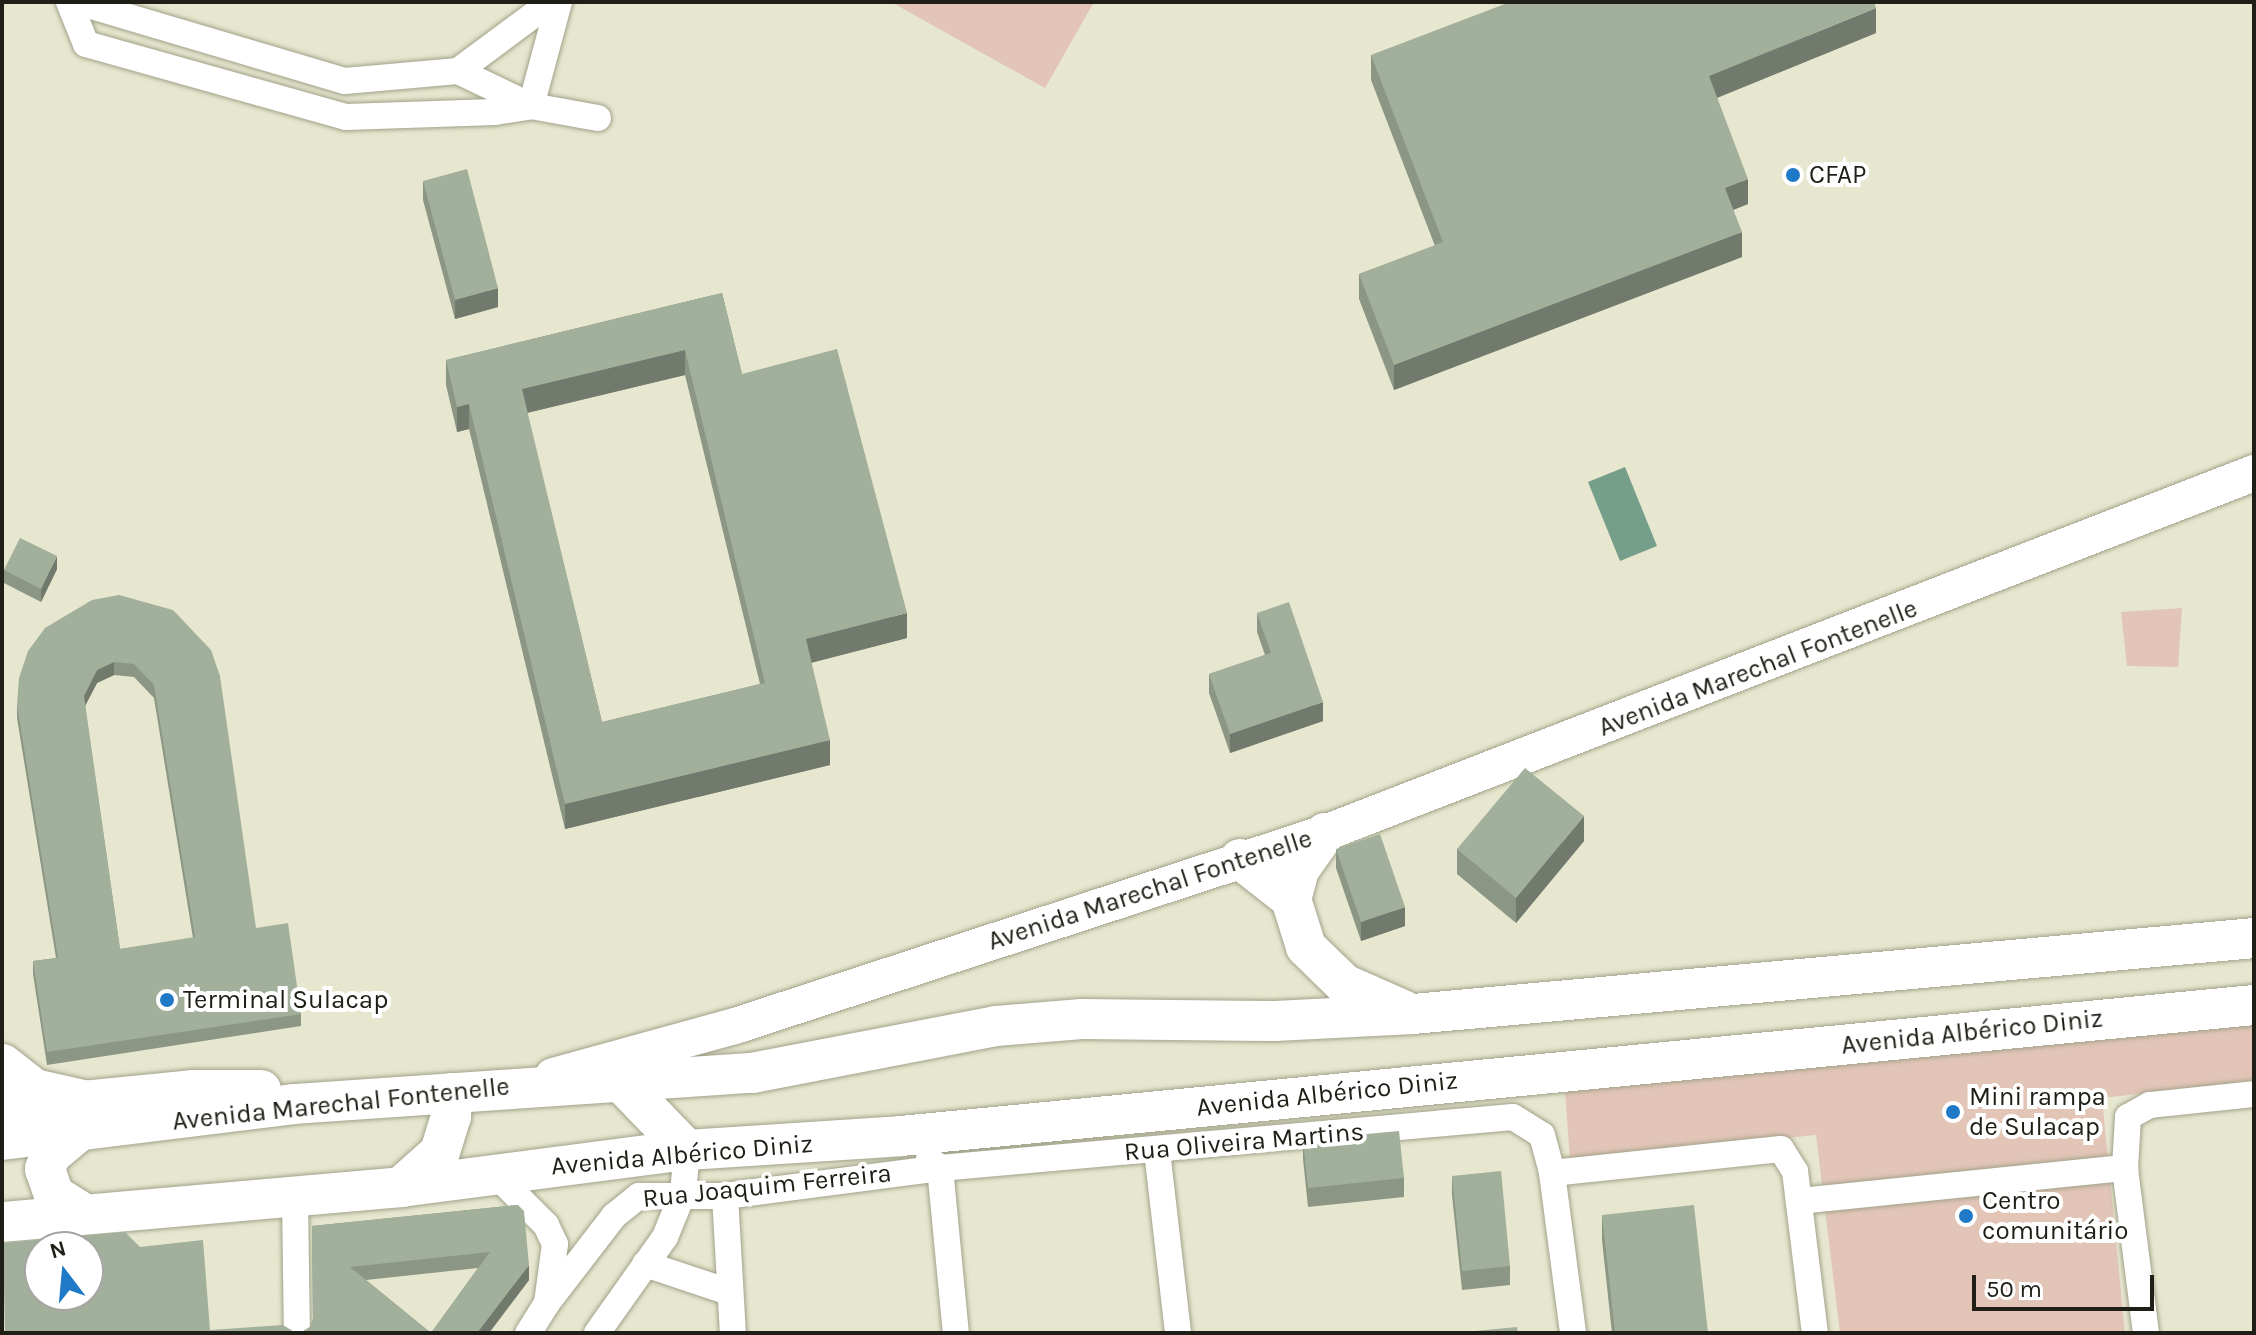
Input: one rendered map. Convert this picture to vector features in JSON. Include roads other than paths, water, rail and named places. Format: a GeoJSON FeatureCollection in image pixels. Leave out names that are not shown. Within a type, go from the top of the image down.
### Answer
{"type":"FeatureCollection","features":[{"type":"Feature","properties":{"kind":"highway"},"geometry":{"type":"LineString","coordinates":[[2,1066],[68,1124]]}},
{"type":"Feature","properties":{"kind":"main road","name":"Avenida Marechal Fontenelle"},"geometry":{"type":"LineString","coordinates":[[68,1124],[244,1088],[294,1104],[505,1090],[735,1026],[1325,833],[2254,473]]}},
{"type":"Feature","properties":{"kind":"main road"},"geometry":{"type":"LineString","coordinates":[[1325,833],[1299,870],[1291,899],[1306,947],[1326,972],[1413,1014]]}},
{"type":"Feature","properties":{"kind":"main road"},"geometry":{"type":"LineString","coordinates":[[1240,859],[1291,899]]}},
{"type":"Feature","properties":{"kind":"main road"},"geometry":{"type":"LineString","coordinates":[[505,1090],[792,1067],[996,1026],[1082,1019],[1275,1021],[1413,1014],[2254,938]]}},
{"type":"Feature","properties":{"kind":"main road","name":"Avenida Albérico Diniz"},"geometry":{"type":"LineString","coordinates":[[401,1187],[687,1150],[901,1136],[2254,1005]]}},
{"type":"Feature","properties":{"kind":"main road"},"geometry":{"type":"LineString","coordinates":[[621,1082],[687,1150]]}},
{"type":"Feature","properties":{"kind":"main road"},"geometry":{"type":"LineString","coordinates":[[2,1222],[401,1187],[440,1152],[451,1117],[452,1093]]}},
{"type":"Feature","properties":{"kind":"main road"},"geometry":{"type":"LineString","coordinates":[[2,1109],[68,1124]]}},
{"type":"Feature","properties":{"kind":"main road"},"geometry":{"type":"LineString","coordinates":[[2,1140],[68,1124]]}},
{"type":"Feature","properties":{"kind":"main road"},"geometry":{"type":"LineString","coordinates":[[2,1156],[68,1124]]}},
{"type":"Feature","properties":{"kind":"main road"},"geometry":{"type":"LineString","coordinates":[[68,1124],[45,1169],[54,1195],[85,1214]]}},
{"type":"Feature","properties":{"kind":"street"},"geometry":{"type":"LineString","coordinates":[[69,2],[86,44],[346,117],[495,112],[531,106]]}},
{"type":"Feature","properties":{"kind":"street"},"geometry":{"type":"LineString","coordinates":[[78,2],[345,81],[458,71],[531,106],[598,118]]}},
{"type":"Feature","properties":{"kind":"street"},"geometry":{"type":"LineString","coordinates":[[458,71],[551,2]]}},
{"type":"Feature","properties":{"kind":"street"},"geometry":{"type":"LineString","coordinates":[[531,106],[559,2]]}},
{"type":"Feature","properties":{"kind":"street"},"geometry":{"type":"LineString","coordinates":[[2146,1333],[2125,1168],[2128,1117],[2150,1105],[2254,1094]]}},
{"type":"Feature","properties":{"kind":"street","name":"Rua Oliveira Martins"},"geometry":{"type":"LineString","coordinates":[[940,1168],[1513,1117],[1542,1135],[1552,1173]]}},
{"type":"Feature","properties":{"kind":"street"},"geometry":{"type":"LineString","coordinates":[[901,1136],[940,1168],[956,1333]]}},
{"type":"Feature","properties":{"kind":"street"},"geometry":{"type":"LineString","coordinates":[[1573,1333],[1552,1173],[1770,1146],[1789,1156],[1799,1201],[1815,1333]]}},
{"type":"Feature","properties":{"kind":"street"},"geometry":{"type":"LineString","coordinates":[[597,1333],[665,1237],[683,1193],[687,1150]]}},
{"type":"Feature","properties":{"kind":"street"},"geometry":{"type":"LineString","coordinates":[[1157,1151],[1178,1333]]}},
{"type":"Feature","properties":{"kind":"street","name":"Rua Joaquim Ferreira"},"geometry":{"type":"LineString","coordinates":[[528,1333],[547,1303],[625,1204],[639,1196],[683,1193],[725,1196],[940,1168]]}},
{"type":"Feature","properties":{"kind":"street"},"geometry":{"type":"LineString","coordinates":[[1799,1201],[2125,1168]]}},
{"type":"Feature","properties":{"kind":"street"},"geometry":{"type":"LineString","coordinates":[[496,1175],[551,1232],[556,1258],[547,1303]]}},
{"type":"Feature","properties":{"kind":"street"},"geometry":{"type":"LineString","coordinates":[[725,1196],[733,1333]]}},
{"type":"Feature","properties":{"kind":"street"},"geometry":{"type":"LineString","coordinates":[[295,1197],[297,1333]]}},
{"type":"Feature","properties":{"kind":"street"},"geometry":{"type":"LineString","coordinates":[[645,1264],[729,1292]]}},
{"type":"Feature","properties":{"kind":"place","name":"CFAP"},"geometry":{"type":"Point","coordinates":[1793,175]}},
{"type":"Feature","properties":{"kind":"place","name":"Terminal Sulacap"},"geometry":{"type":"Point","coordinates":[167,1000]}},
{"type":"Feature","properties":{"kind":"place","name":"Mini rampa de Sulacap"},"geometry":{"type":"Point","coordinates":[1953,1112]}},
{"type":"Feature","properties":{"kind":"place","name":"Centro comunitário"},"geometry":{"type":"Point","coordinates":[1966,1216]}}]}
